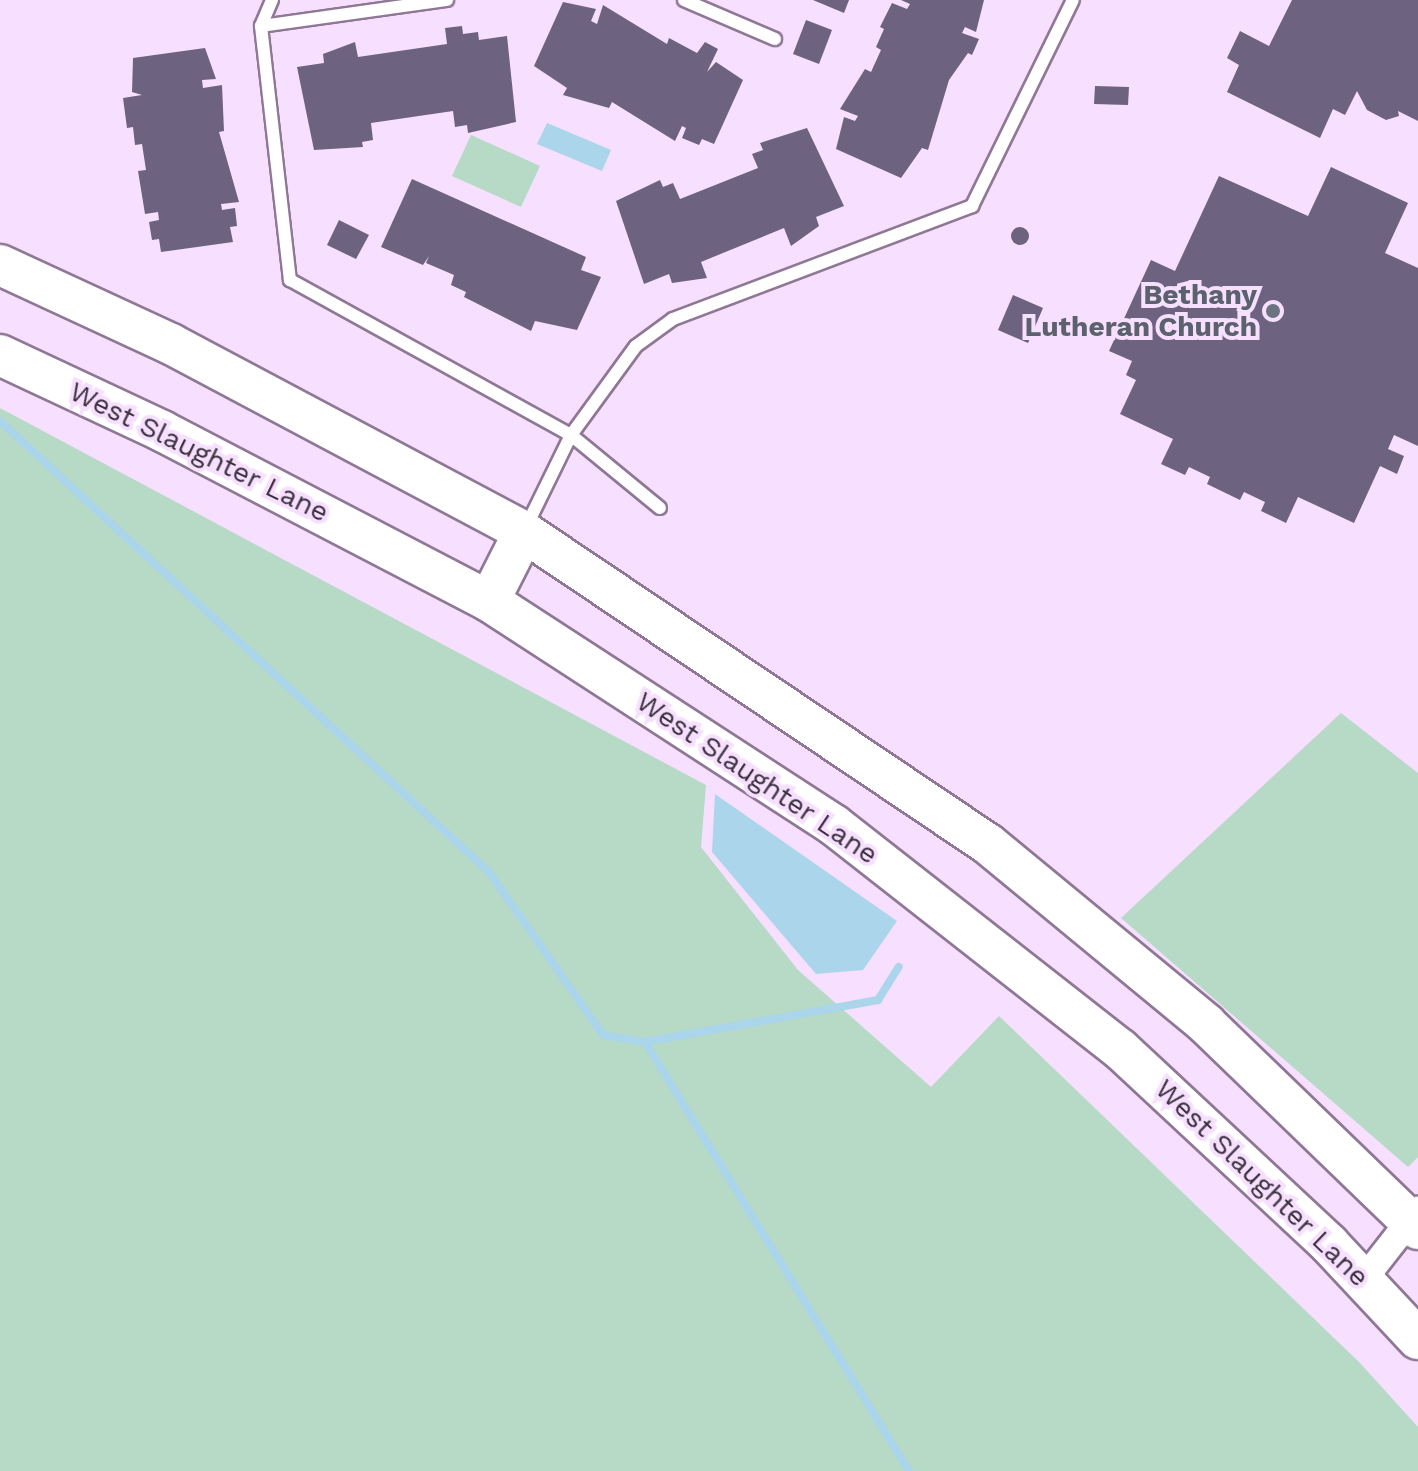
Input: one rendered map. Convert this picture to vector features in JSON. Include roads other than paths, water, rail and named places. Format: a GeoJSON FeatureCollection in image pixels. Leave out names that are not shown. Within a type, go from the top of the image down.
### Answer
{"type":"FeatureCollection","features":[{"type":"Feature","properties":{"kind":"main road"},"geometry":{"type":"LineString","coordinates":[[0,265],[171,344],[524,532],[988,844],[1206,1024],[1415,1220]]}},
{"type":"Feature","properties":{"kind":"main road","name":"West Slaughter Lane"},"geometry":{"type":"LineString","coordinates":[[0,355],[162,431],[489,601],[847,835],[1120,1049],[1364,1279],[1418,1339]]}},
{"type":"Feature","properties":{"kind":"main road"},"geometry":{"type":"LineString","coordinates":[[489,601],[524,532]]}},
{"type":"Feature","properties":{"kind":"street"},"geometry":{"type":"LineString","coordinates":[[1364,1279],[1415,1220]]}},
{"type":"Feature","properties":{"kind":"lane"},"geometry":{"type":"LineString","coordinates":[[272,0],[261,26],[290,280],[571,435],[660,508]]}},
{"type":"Feature","properties":{"kind":"lane"},"geometry":{"type":"LineString","coordinates":[[261,26],[447,0]]}},
{"type":"Feature","properties":{"kind":"lane"},"geometry":{"type":"LineString","coordinates":[[684,0],[775,39]]}},
{"type":"Feature","properties":{"kind":"lane"},"geometry":{"type":"LineString","coordinates":[[524,532],[571,435],[636,346],[673,319],[972,206],[1073,0]]}},
{"type":"Feature","properties":{"kind":"water"},"geometry":{"type":"Polygon","coordinates":[[[547,123],[611,150],[602,171],[537,144],[547,123]]]}},
{"type":"Feature","properties":{"kind":"water"},"geometry":{"type":"Polygon","coordinates":[[[715,794],[897,921],[863,970],[816,974],[712,852],[715,794]]]}},
{"type":"Feature","properties":{"kind":"waterway"},"geometry":{"type":"LineString","coordinates":[[0,421],[489,872],[603,1035],[645,1042],[909,1471]]}},
{"type":"Feature","properties":{"kind":"waterway"},"geometry":{"type":"LineString","coordinates":[[645,1042],[878,1000],[899,967]]}},
{"type":"Feature","properties":{"kind":"place","name":"Bethany Lutheran Church"},"geometry":{"type":"Point","coordinates":[1273,311]}}]}
